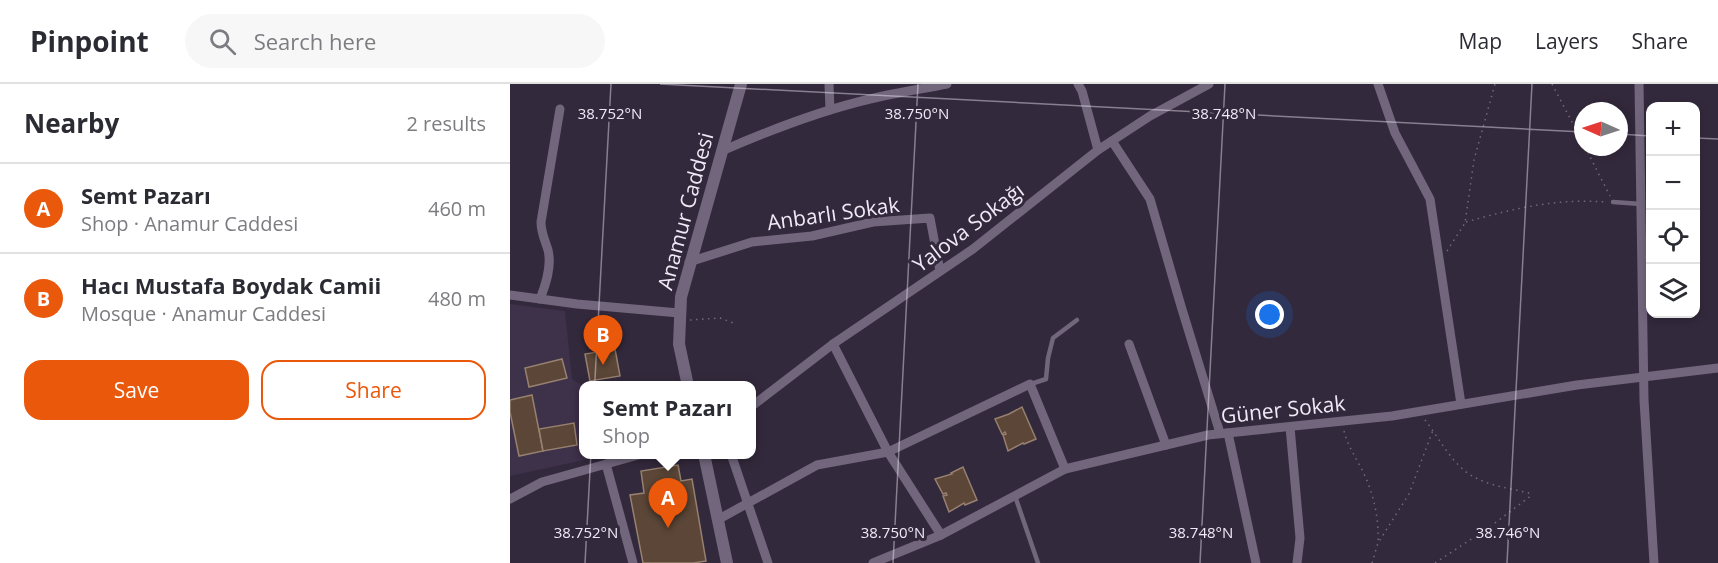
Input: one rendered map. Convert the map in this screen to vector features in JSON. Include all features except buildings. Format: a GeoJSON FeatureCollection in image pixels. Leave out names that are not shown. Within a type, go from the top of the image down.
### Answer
{"type":"FeatureCollection","features":[{"type":"Feature","properties":{"kind":"street","name":"Anamur Caddesi"},"geometry":{"type":"LineString","coordinates":[[687,381],[681,359],[679,316],[684,282],[741,84]]}},
{"type":"Feature","properties":{"kind":"street"},"geometry":{"type":"LineString","coordinates":[[830,84],[830,110]]}},
{"type":"Feature","properties":{"kind":"street"},"geometry":{"type":"LineString","coordinates":[[722,151],[785,125],[830,110],[946,84]]}},
{"type":"Feature","properties":{"kind":"street"},"geometry":{"type":"LineString","coordinates":[[1078,84],[1098,150]]}},
{"type":"Feature","properties":{"kind":"street","name":"Yalova Sokağı"},"geometry":{"type":"LineString","coordinates":[[756,403],[832,344],[974,249],[1098,150],[1150,116],[1209,84]]}},
{"type":"Feature","properties":{"kind":"street"},"geometry":{"type":"LineString","coordinates":[[1378,84],[1395,133],[1430,199],[1461,404]]}},
{"type":"Feature","properties":{"kind":"street"},"geometry":{"type":"LineString","coordinates":[[1639,84],[1644,377],[1654,563]]}},
{"type":"Feature","properties":{"kind":"street"},"geometry":{"type":"LineString","coordinates":[[540,299],[547,279],[549,262],[548,251],[542,237],[541,222],[560,110]]}},
{"type":"Feature","properties":{"kind":"street"},"geometry":{"type":"LineString","coordinates":[[1112,141],[1150,199],[1180,306],[1224,433],[1256,563]]}},
{"type":"Feature","properties":{"kind":"street","name":"Anbarlı Sokak"},"geometry":{"type":"LineString","coordinates":[[689,262],[752,242],[812,236],[873,222],[930,218],[940,271]]}},
{"type":"Feature","properties":{"kind":"street"},"geometry":{"type":"LineString","coordinates":[[510,295],[679,316]]}},
{"type":"Feature","properties":{"kind":"street"},"geometry":{"type":"LineString","coordinates":[[832,344],[888,452],[941,535]]}},
{"type":"Feature","properties":{"kind":"street"},"geometry":{"type":"LineString","coordinates":[[1129,344],[1166,445]]}},
{"type":"Feature","properties":{"kind":"street","name":"Güner Sokak"},"geometry":{"type":"LineString","coordinates":[[873,563],[941,535],[1065,469],[1166,445],[1224,433],[1343,422],[1419,412],[1577,385],[1718,368]]}},
{"type":"Feature","properties":{"kind":"street"},"geometry":{"type":"LineString","coordinates":[[719,519],[817,465],[888,452],[1030,384],[1065,469]]}},
{"type":"Feature","properties":{"kind":"street"},"geometry":{"type":"LineString","coordinates":[[1290,427],[1300,538],[1297,563]]}},
{"type":"Feature","properties":{"kind":"street"},"geometry":{"type":"LineString","coordinates":[[510,499],[542,482],[624,459]]}},
{"type":"Feature","properties":{"kind":"street"},"geometry":{"type":"LineString","coordinates":[[705,459],[727,563]]}},
{"type":"Feature","properties":{"kind":"street"},"geometry":{"type":"LineString","coordinates":[[733,459],[768,563]]}},
{"type":"Feature","properties":{"kind":"street"},"geometry":{"type":"LineString","coordinates":[[606,464],[633,563]]}},
{"type":"Feature","properties":{"kind":"lane"},"geometry":{"type":"LineString","coordinates":[[1613,202],[1641,204]]}},
{"type":"Feature","properties":{"kind":"lane"},"geometry":{"type":"LineString","coordinates":[[1030,384],[1046,379],[1053,338],[1077,320]]}},
{"type":"Feature","properties":{"kind":"lane"},"geometry":{"type":"LineString","coordinates":[[1015,496],[1038,563]]}},
{"type":"Feature","properties":{"kind":"path"},"geometry":{"type":"LineString","coordinates":[[1439,263],[1465,223],[1474,160],[1496,84]]}},
{"type":"Feature","properties":{"kind":"path"},"geometry":{"type":"LineString","coordinates":[[1552,84],[1574,126]]}},
{"type":"Feature","properties":{"kind":"path"},"geometry":{"type":"LineString","coordinates":[[1590,156],[1613,202]]}},
{"type":"Feature","properties":{"kind":"path"},"geometry":{"type":"LineString","coordinates":[[1465,223],[1517,207],[1547,202],[1579,200],[1613,202]]}},
{"type":"Feature","properties":{"kind":"path"},"geometry":{"type":"LineString","coordinates":[[679,316],[720,318],[736,324]]}},
{"type":"Feature","properties":{"kind":"path"},"geometry":{"type":"LineString","coordinates":[[1419,412],[1453,459],[1472,476],[1484,482],[1532,494],[1491,526],[1435,563]]}},
{"type":"Feature","properties":{"kind":"path"},"geometry":{"type":"LineString","coordinates":[[1343,422],[1350,448],[1363,472],[1371,494],[1377,515],[1378,543]]}},
{"type":"Feature","properties":{"kind":"path"},"geometry":{"type":"LineString","coordinates":[[1372,563],[1378,543],[1409,494],[1433,430]]}},
{"type":"Feature","properties":{"kind":"shaded area"},"geometry":{"type":"Polygon","coordinates":[[[510,304],[565,311],[572,379],[579,384],[579,459],[589,459],[510,476],[510,304]]]}},
{"type":"Feature","properties":{"kind":"place","name":"Hacı Mustafa Boydak Camii"},"geometry":{"type":"Point","coordinates":[603,365]}},
{"type":"Feature","properties":{"kind":"place","name":"Semt Pazarı"},"geometry":{"type":"Point","coordinates":[668,528]}}]}
